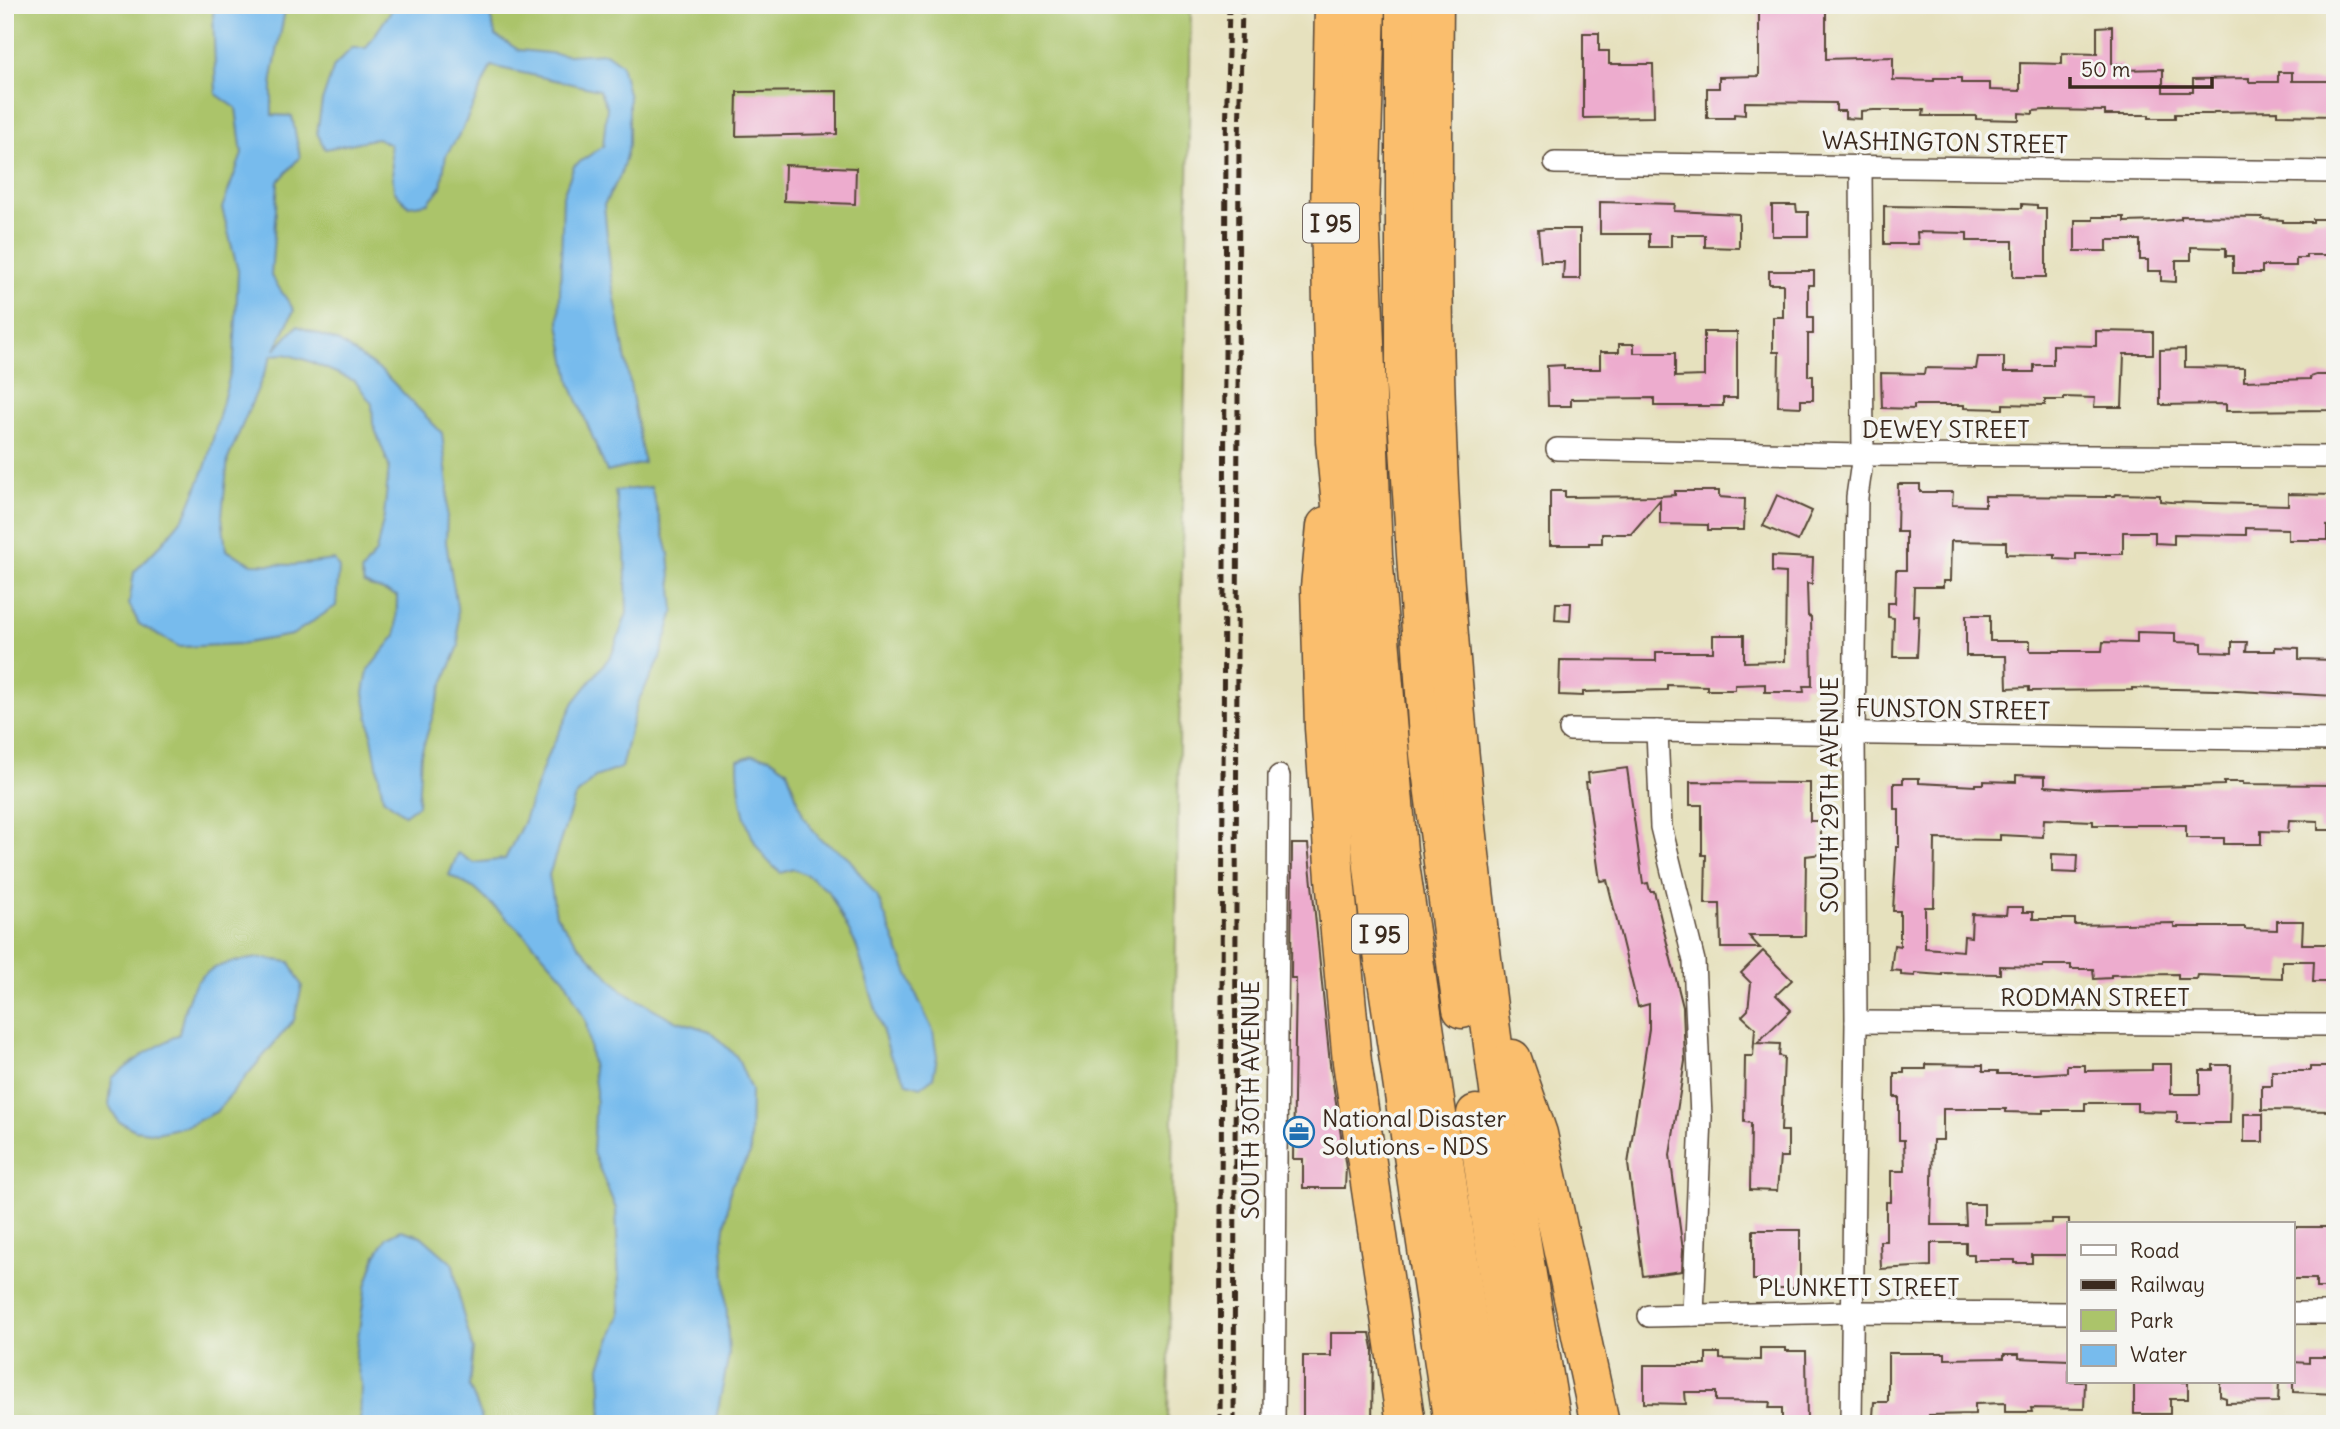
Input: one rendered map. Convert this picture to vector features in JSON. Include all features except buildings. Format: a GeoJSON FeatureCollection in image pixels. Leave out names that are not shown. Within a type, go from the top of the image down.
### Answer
{"type":"FeatureCollection","features":[{"type":"Feature","properties":{"kind":"highway","name":"I 95"},"geometry":{"type":"LineString","coordinates":[[1334,5],[1330,214],[1335,441],[1359,739],[1381,940],[1453,1424]]}},
{"type":"Feature","properties":{"kind":"highway"},"geometry":{"type":"LineString","coordinates":[[1366,5],[1360,212],[1374,568],[1398,850],[1483,1424]]}},
{"type":"Feature","properties":{"kind":"highway"},"geometry":{"type":"LineString","coordinates":[[1405,5],[1405,386],[1429,754],[1488,1210],[1520,1424]]}},
{"type":"Feature","properties":{"kind":"highway"},"geometry":{"type":"LineString","coordinates":[[1434,5],[1431,207],[1436,421],[1445,583],[1457,727],[1506,1143],[1552,1424]]}},
{"type":"Feature","properties":{"kind":"highway"},"geometry":{"type":"LineString","coordinates":[[1335,441],[1320,587],[1324,729],[1352,1062],[1406,1424]]}},
{"type":"Feature","properties":{"kind":"highway"},"geometry":{"type":"LineString","coordinates":[[1485,977],[1538,1135],[1600,1424]]}},
{"type":"Feature","properties":{"kind":"street","name":"WASHINGTON STREET"},"geometry":{"type":"LineString","coordinates":[[1555,163],[2335,172]]}},
{"type":"Feature","properties":{"kind":"street","name":"SOUTH 29TH AVENUE"},"geometry":{"type":"LineString","coordinates":[[1852,1424],[1856,1022],[1854,734],[1857,497],[1863,455],[1861,168]]}},
{"type":"Feature","properties":{"kind":"street","name":"DEWEY STREET"},"geometry":{"type":"LineString","coordinates":[[1557,449],[1863,455],[2335,457]]}},
{"type":"Feature","properties":{"kind":"street","name":"FUNSTON STREET"},"geometry":{"type":"LineString","coordinates":[[1570,730],[2335,740]]}},
{"type":"Feature","properties":{"kind":"street"},"geometry":{"type":"LineString","coordinates":[[1657,731],[1661,827],[1694,961],[1701,1117],[1693,1315]]}},
{"type":"Feature","properties":{"kind":"street","name":"SOUTH 30TH AVENUE"},"geometry":{"type":"LineString","coordinates":[[1275,1424],[1279,776]]}},
{"type":"Feature","properties":{"kind":"street","name":"RODMAN STREET"},"geometry":{"type":"LineString","coordinates":[[1856,1022],[2335,1025]]}},
{"type":"Feature","properties":{"kind":"street","name":"PLUNKETT STREET"},"geometry":{"type":"LineString","coordinates":[[1649,1316],[1853,1312],[2067,1313]]}},
{"type":"Feature","properties":{"kind":"street"},"geometry":{"type":"LineString","coordinates":[[2294,1313],[2335,1313]]}},
{"type":"Feature","properties":{"kind":"green space"},"geometry":{"type":"Polygon","coordinates":[[[5,5],[1191,5],[1168,1424],[5,1424],[5,5]]]}},
{"type":"Feature","properties":{"kind":"water"},"geometry":{"type":"Polygon","coordinates":[[[216,5],[286,5],[272,78],[272,115],[292,116],[300,157],[278,182],[271,276],[294,310],[275,350],[297,326],[339,342],[384,373],[442,433],[448,486],[446,542],[457,606],[459,646],[442,686],[421,754],[418,805],[405,815],[383,798],[364,693],[368,670],[396,635],[397,596],[364,584],[361,572],[376,552],[384,516],[389,466],[373,424],[372,404],[355,381],[306,360],[285,354],[272,355],[228,459],[222,516],[226,550],[252,564],[294,565],[334,560],[339,568],[336,606],[292,635],[241,644],[180,647],[139,624],[129,604],[134,572],[186,514],[206,465],[234,359],[238,271],[222,208],[242,154],[236,108],[216,94],[213,14],[216,5]]]}},
{"type":"Feature","properties":{"kind":"water"},"geometry":{"type":"Polygon","coordinates":[[[395,5],[487,5],[496,36],[519,50],[568,55],[606,53],[621,64],[629,98],[629,144],[621,174],[604,205],[611,276],[644,463],[607,472],[571,385],[559,324],[563,195],[574,166],[603,146],[607,107],[599,90],[491,66],[462,130],[446,155],[441,187],[428,203],[409,206],[394,191],[390,145],[378,138],[325,149],[317,133],[322,101],[334,66],[352,48],[366,48],[395,5]]]}},
{"type":"Feature","properties":{"kind":"water"},"geometry":{"type":"Polygon","coordinates":[[[651,487],[669,554],[674,611],[659,661],[637,703],[621,768],[595,777],[575,797],[549,875],[556,915],[580,947],[624,992],[672,1019],[710,1031],[737,1057],[751,1090],[750,1154],[731,1186],[723,1241],[729,1355],[715,1424],[602,1424],[600,1366],[620,1314],[616,1209],[593,1153],[596,1092],[586,1022],[565,979],[528,938],[475,889],[449,875],[458,853],[474,863],[505,859],[523,823],[546,759],[574,702],[612,654],[627,613],[625,549],[615,491],[651,487]]]}},
{"type":"Feature","properties":{"kind":"water"},"geometry":{"type":"Polygon","coordinates":[[[753,755],[769,757],[787,770],[804,818],[820,839],[847,856],[878,898],[933,1031],[937,1057],[933,1078],[921,1087],[907,1083],[890,1055],[856,945],[829,892],[809,876],[794,869],[781,873],[769,862],[752,837],[742,807],[738,760],[753,755]]]}},
{"type":"Feature","properties":{"kind":"water"},"geometry":{"type":"Polygon","coordinates":[[[259,958],[290,962],[302,986],[294,1020],[216,1112],[189,1125],[157,1133],[135,1130],[118,1121],[109,1105],[112,1078],[144,1054],[179,1034],[188,999],[201,977],[223,965],[259,958]]]}},
{"type":"Feature","properties":{"kind":"water"},"geometry":{"type":"Polygon","coordinates":[[[401,1230],[421,1236],[453,1264],[473,1349],[469,1386],[481,1415],[481,1424],[360,1424],[361,1383],[355,1357],[365,1290],[376,1255],[387,1237],[401,1230]]]}},
{"type":"Feature","properties":{"kind":"railway"},"geometry":{"type":"LineString","coordinates":[[1220,1424],[1226,144],[1229,5]]}},
{"type":"Feature","properties":{"kind":"railway"},"geometry":{"type":"LineString","coordinates":[[1234,1424],[1239,144],[1242,5]]}},
{"type":"Feature","properties":{"kind":"place","name":"National Disaster Solutions - NDS"},"geometry":{"type":"Point","coordinates":[1299,1132]}}]}
